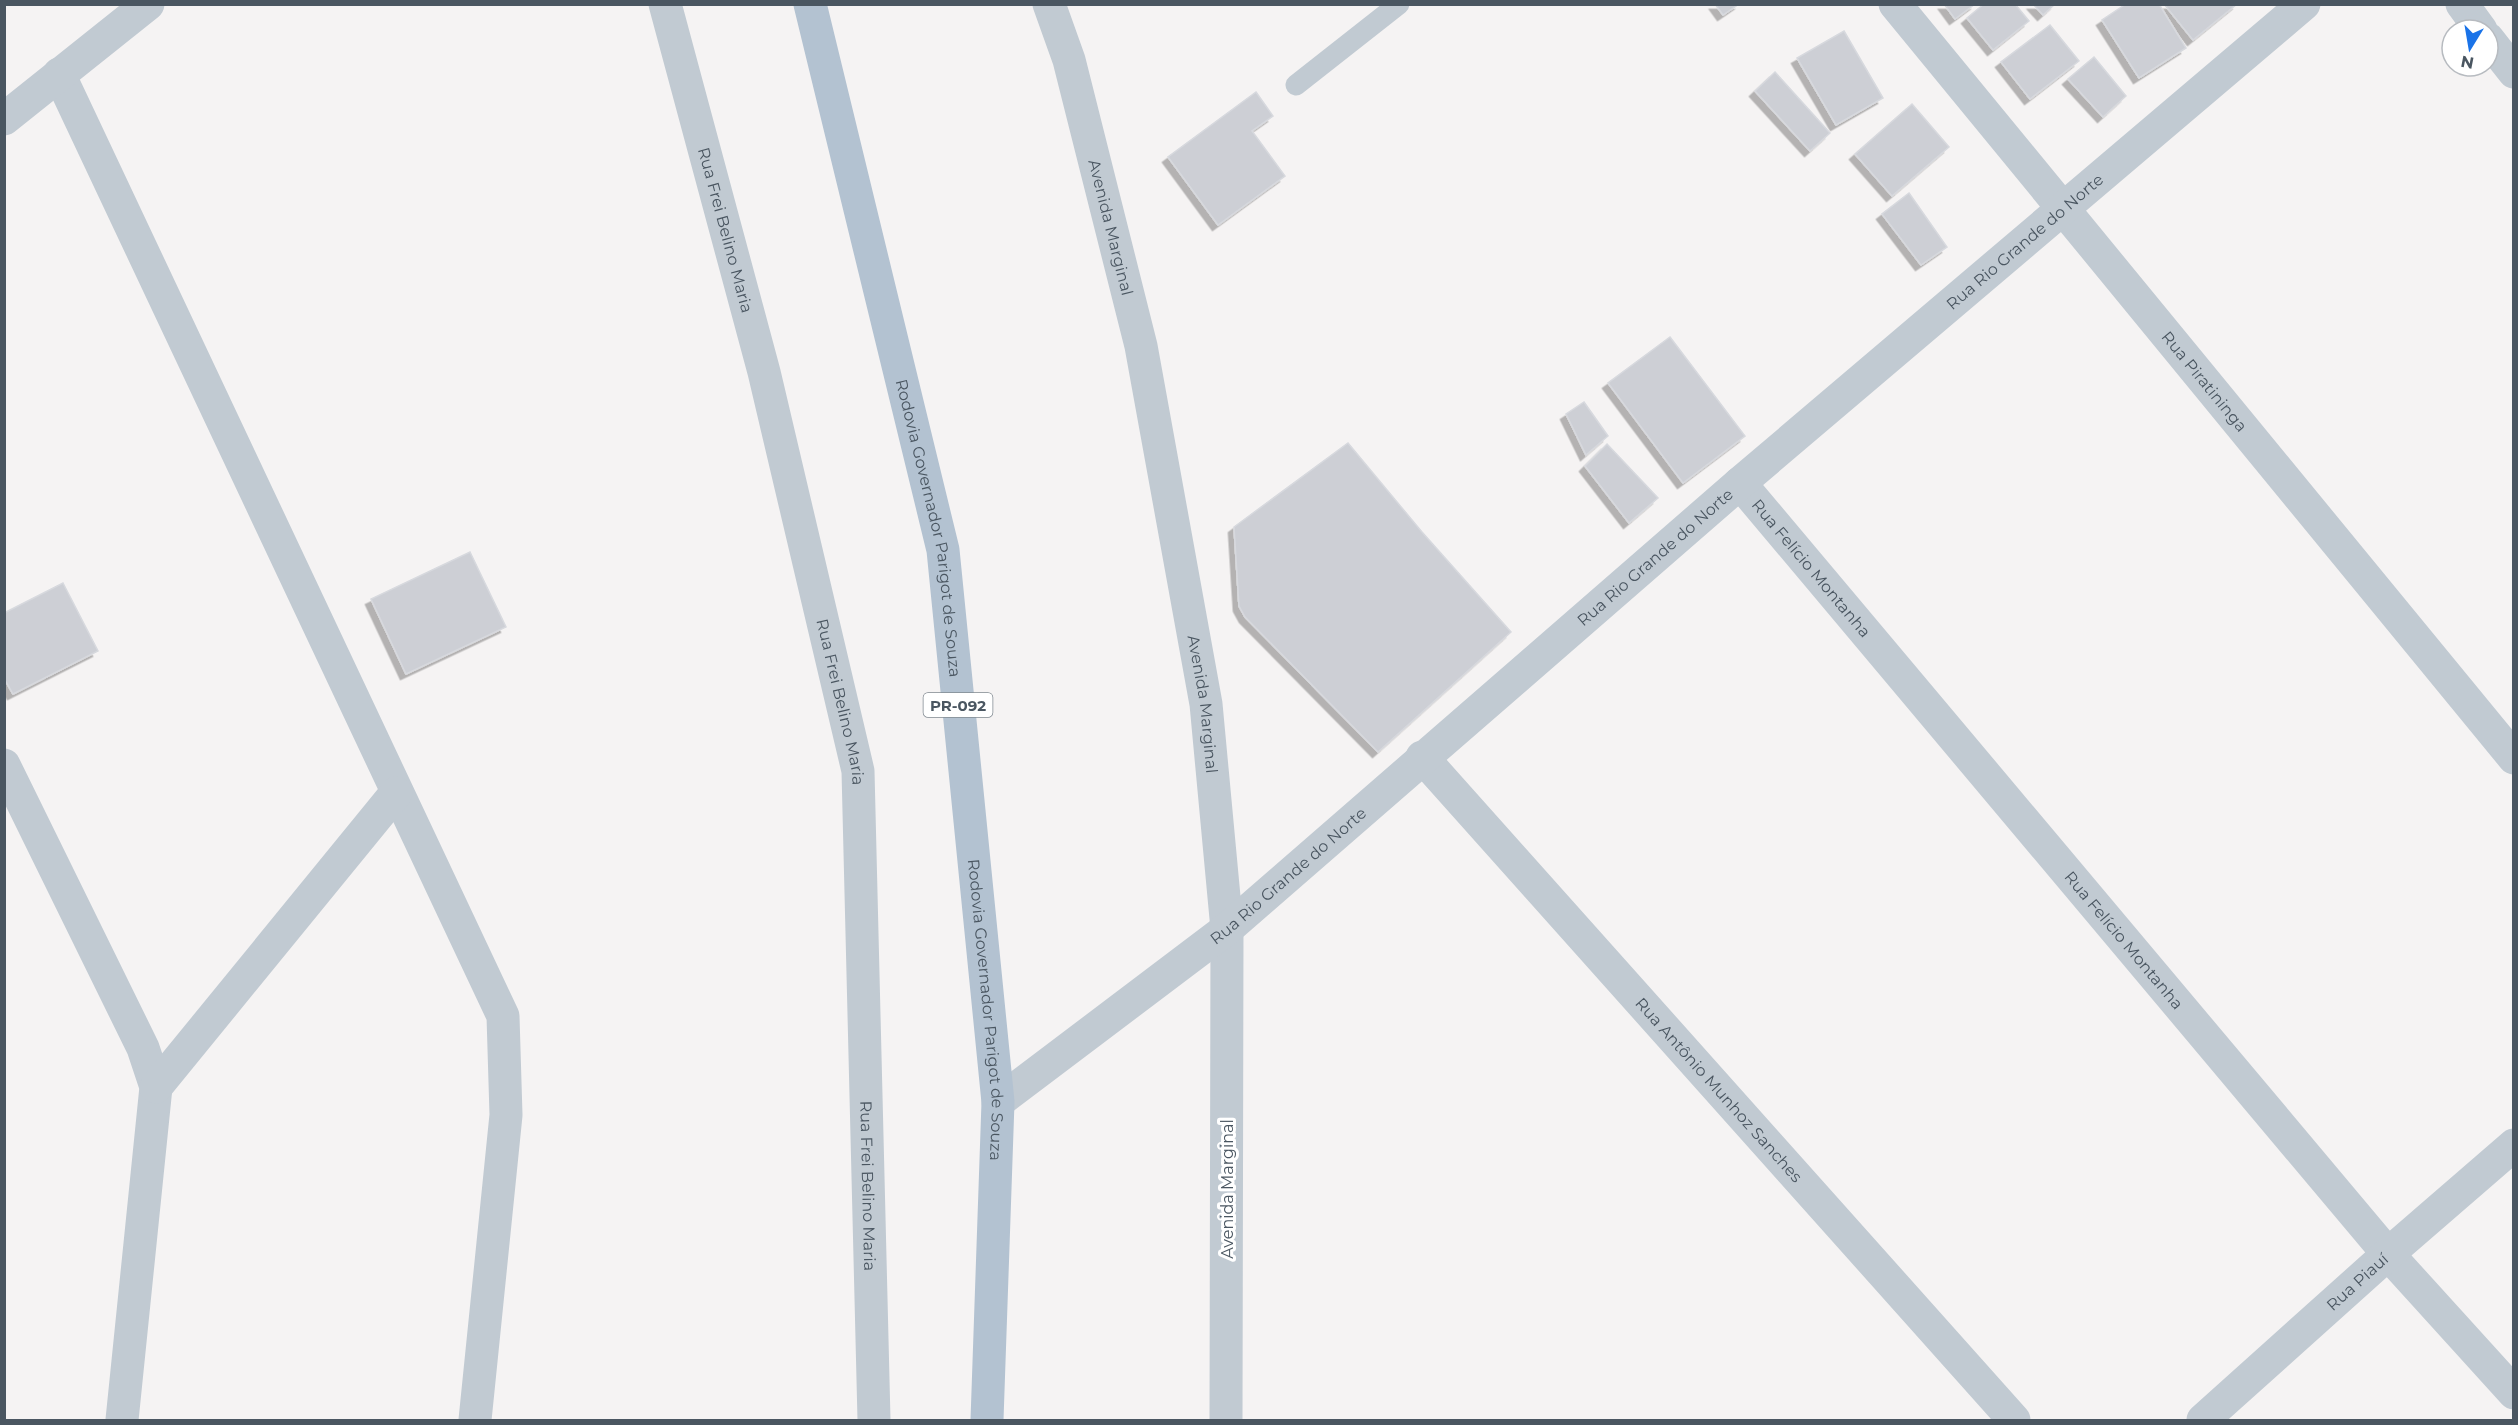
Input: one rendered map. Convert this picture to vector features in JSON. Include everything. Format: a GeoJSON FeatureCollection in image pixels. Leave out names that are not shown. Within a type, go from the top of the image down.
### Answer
{"type":"FeatureCollection","features":[{"type":"Feature","properties":{"kind":"main road","name":"Rodovia Governador Parigot de Souza"},"geometry":{"type":"LineString","coordinates":[[810,4],[943,550],[998,1102],[987,1420]]}},
{"type":"Feature","properties":{"kind":"street","name":"Rua Frei Belino Maria"},"geometry":{"type":"LineString","coordinates":[[665,4],[764,372],[858,771],[874,1420]]}},
{"type":"Feature","properties":{"kind":"street","name":"Avenida Marginal"},"geometry":{"type":"LineString","coordinates":[[1049,4],[1069,60],[1141,346],[1206,705],[1227,929],[1226,1420]]}},
{"type":"Feature","properties":{"kind":"street","name":"Rua Piratininga"},"geometry":{"type":"LineString","coordinates":[[1895,4],[2514,758]]}},
{"type":"Feature","properties":{"kind":"street","name":"Rua Rio Grande do Norte"},"geometry":{"type":"LineString","coordinates":[[998,1102],[1227,929],[1422,757],[1740,483],[2304,4]]}},
{"type":"Feature","properties":{"kind":"street"},"geometry":{"type":"LineString","coordinates":[[2462,4],[2472,18]]}},
{"type":"Feature","properties":{"kind":"street"},"geometry":{"type":"LineString","coordinates":[[4,119],[145,6]]}},
{"type":"Feature","properties":{"kind":"street"},"geometry":{"type":"LineString","coordinates":[[2500,54],[2514,72]]}},
{"type":"Feature","properties":{"kind":"street"},"geometry":{"type":"LineString","coordinates":[[59,74],[503,1017],[506,1115],[475,1420]]}},
{"type":"Feature","properties":{"kind":"street","name":"Rua Felício Montanha"},"geometry":{"type":"LineString","coordinates":[[1740,483],[2388,1254],[2514,1393]]}},
{"type":"Feature","properties":{"kind":"street","name":"Rua Antônio Munhoz Sanches"},"geometry":{"type":"LineString","coordinates":[[1422,757],[2014,1420]]}},
{"type":"Feature","properties":{"kind":"street"},"geometry":{"type":"LineString","coordinates":[[4,765],[143,1048],[156,1087],[122,1420]]}},
{"type":"Feature","properties":{"kind":"street"},"geometry":{"type":"LineString","coordinates":[[156,1087],[396,793]]}},
{"type":"Feature","properties":{"kind":"street","name":"Rua Piauí"},"geometry":{"type":"LineString","coordinates":[[2203,1420],[2388,1254],[2514,1145]]}},
{"type":"Feature","properties":{"kind":"lane"},"geometry":{"type":"LineString","coordinates":[[1296,85],[1399,4]]}},
{"type":"Feature","properties":{"kind":"building"},"geometry":{"type":"Polygon","coordinates":[[[1715,4],[1739,4],[1723,15],[1715,4]]]}},
{"type":"Feature","properties":{"kind":"building"},"geometry":{"type":"Polygon","coordinates":[[[1944,4],[1975,4],[1955,19],[1944,4]]]}},
{"type":"Feature","properties":{"kind":"building"},"geometry":{"type":"Polygon","coordinates":[[[1984,4],[2015,4],[2029,21],[1993,50],[1967,18],[1984,4]]]}},
{"type":"Feature","properties":{"kind":"building"},"geometry":{"type":"Polygon","coordinates":[[[2033,4],[2055,4],[2043,15],[2033,4]]]}},
{"type":"Feature","properties":{"kind":"building"},"geometry":{"type":"Polygon","coordinates":[[[2126,4],[2159,4],[2186,48],[2139,78],[2102,20],[2126,4]]]}},
{"type":"Feature","properties":{"kind":"building"},"geometry":{"type":"Polygon","coordinates":[[[2164,4],[2237,4],[2193,40],[2164,4]]]}},
{"type":"Feature","properties":{"kind":"building"},"geometry":{"type":"Polygon","coordinates":[[[2050,25],[2079,61],[2030,99],[2001,62],[2050,25]]]}},
{"type":"Feature","properties":{"kind":"building"},"geometry":{"type":"Polygon","coordinates":[[[1844,31],[1883,98],[1836,125],[1797,58],[1844,31]]]}},
{"type":"Feature","properties":{"kind":"building"},"geometry":{"type":"Polygon","coordinates":[[[2094,57],[2126,96],[2103,117],[2068,79],[2094,57]]]}},
{"type":"Feature","properties":{"kind":"building"},"geometry":{"type":"Polygon","coordinates":[[[1775,72],[1830,133],[1810,151],[1755,91],[1775,72]]]}},
{"type":"Feature","properties":{"kind":"building"},"geometry":{"type":"Polygon","coordinates":[[[1256,92],[1273,116],[1252,131],[1285,176],[1218,225],[1168,157],[1256,92]]]}},
{"type":"Feature","properties":{"kind":"building"},"geometry":{"type":"Polygon","coordinates":[[[1912,104],[1949,147],[1892,196],[1855,154],[1912,104]]]}},
{"type":"Feature","properties":{"kind":"building"},"geometry":{"type":"Polygon","coordinates":[[[1909,193],[1947,247],[1921,265],[1882,214],[1909,193]]]}},
{"type":"Feature","properties":{"kind":"building"},"geometry":{"type":"Polygon","coordinates":[[[1670,337],[1745,436],[1683,483],[1608,383],[1670,337]]]}},
{"type":"Feature","properties":{"kind":"building"},"geometry":{"type":"Polygon","coordinates":[[[1584,402],[1608,436],[1586,455],[1566,414],[1584,402]]]}},
{"type":"Feature","properties":{"kind":"building"},"geometry":{"type":"Polygon","coordinates":[[[1348,443],[1422,532],[1511,632],[1378,752],[1245,617],[1239,606],[1234,527],[1348,443]]]}},
{"type":"Feature","properties":{"kind":"building"},"geometry":{"type":"Polygon","coordinates":[[[1607,444],[1658,498],[1629,523],[1585,466],[1607,444]]]}},
{"type":"Feature","properties":{"kind":"building"},"geometry":{"type":"Polygon","coordinates":[[[470,552],[506,627],[406,674],[371,599],[470,552]]]}},
{"type":"Feature","properties":{"kind":"building"},"geometry":{"type":"Polygon","coordinates":[[[63,583],[98,651],[13,694],[4,678],[4,613],[63,583]]]}}]}
